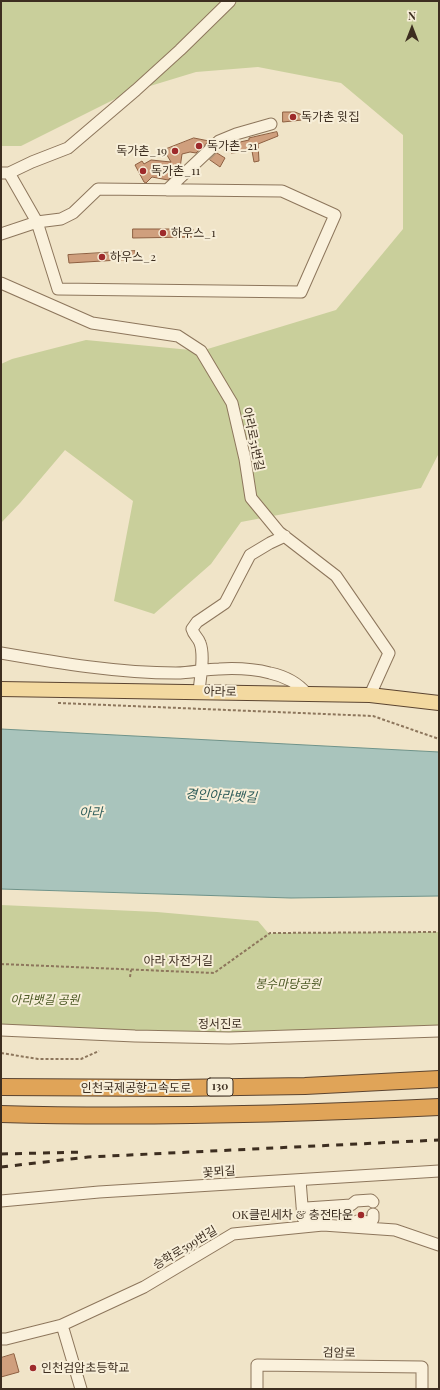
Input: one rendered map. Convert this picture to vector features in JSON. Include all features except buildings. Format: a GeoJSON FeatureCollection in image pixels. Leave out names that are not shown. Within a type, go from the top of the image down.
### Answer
{"type":"FeatureCollection","features":[{"type":"Feature","properties":{"kind":"highway","name":"인천국제공항고속도로"},"geometry":{"type":"LineString","coordinates":[[1,1087],[184,1088],[305,1086],[439,1079]]}},
{"type":"Feature","properties":{"kind":"highway","name":"130"},"geometry":{"type":"LineString","coordinates":[[1,1114],[105,1116],[335,1112],[439,1107]]}},
{"type":"Feature","properties":{"kind":"main road","name":"아라로"},"geometry":{"type":"LineString","coordinates":[[1,688],[370,695],[439,703]]}},
{"type":"Feature","properties":{"kind":"street"},"geometry":{"type":"LineString","coordinates":[[1,234],[37,222],[61,219],[73,213],[98,189],[282,191],[335,215],[301,292],[58,288],[37,222],[5,173],[68,148],[147,80],[230,1]]}},
{"type":"Feature","properties":{"kind":"street"},"geometry":{"type":"LineString","coordinates":[[167,190],[218,141],[271,124]]}},
{"type":"Feature","properties":{"kind":"street","name":"아라로51번길"},"geometry":{"type":"LineString","coordinates":[[1,283],[92,323],[178,336],[201,351],[232,403],[245,459],[251,498],[279,532],[336,576],[389,653],[370,695]]}},
{"type":"Feature","properties":{"kind":"street"},"geometry":{"type":"LineString","coordinates":[[199,692],[202,652],[200,642],[194,635],[192,629],[197,622],[225,603],[250,555],[285,536]]}},
{"type":"Feature","properties":{"kind":"street"},"geometry":{"type":"LineString","coordinates":[[1,653],[65,664],[134,671],[178,673],[219,669],[249,670],[271,673],[301,687],[307,694]]}},
{"type":"Feature","properties":{"kind":"street","name":"정서진로"},"geometry":{"type":"LineString","coordinates":[[1,1030],[135,1036],[229,1038],[439,1031]]}},
{"type":"Feature","properties":{"kind":"street","name":"꽃뫼길"},"geometry":{"type":"LineString","coordinates":[[1,1201],[99,1192],[439,1171]]}},
{"type":"Feature","properties":{"kind":"street"},"geometry":{"type":"LineString","coordinates":[[300,1180],[303,1218],[306,1221],[332,1218],[371,1222],[373,1219],[373,1214]]}},
{"type":"Feature","properties":{"kind":"street"},"geometry":{"type":"LineString","coordinates":[[302,1206],[306,1208],[351,1205],[356,1200],[372,1200],[373,1202]]}},
{"type":"Feature","properties":{"kind":"street","name":"승학로599번길"},"geometry":{"type":"LineString","coordinates":[[1,1339],[62,1325],[144,1287],[232,1234],[323,1225],[395,1230],[439,1245]]}},
{"type":"Feature","properties":{"kind":"street"},"geometry":{"type":"LineString","coordinates":[[62,1325],[81,1389]]}},
{"type":"Feature","properties":{"kind":"street","name":"검암로"},"geometry":{"type":"LineString","coordinates":[[257,1389],[257,1365],[422,1367],[422,1389]]}},
{"type":"Feature","properties":{"kind":"path"},"geometry":{"type":"LineString","coordinates":[[56,703],[373,716],[439,739]]}},
{"type":"Feature","properties":{"kind":"path","name":"아라 자전거길"},"geometry":{"type":"LineString","coordinates":[[1,964],[214,973],[266,935],[275,933],[439,932]]}},
{"type":"Feature","properties":{"kind":"path"},"geometry":{"type":"LineString","coordinates":[[130,977],[131,970]]}},
{"type":"Feature","properties":{"kind":"path"},"geometry":{"type":"LineString","coordinates":[[1,1054],[38,1059],[81,1059],[99,1051]]}},
{"type":"Feature","properties":{"kind":"green space"},"geometry":{"type":"Polygon","coordinates":[[[1,1],[439,1],[439,453],[421,488],[241,522],[211,564],[154,614],[114,601],[133,501],[65,450],[1,523],[1,364],[12,359],[86,340],[201,351],[336,310],[403,229],[403,135],[341,83],[258,67],[196,72],[127,93],[21,146],[1,146],[1,1]]]}},
{"type":"Feature","properties":{"kind":"green space"},"geometry":{"type":"Polygon","coordinates":[[[1,905],[157,912],[258,921],[269,934],[439,932],[439,1031],[229,1038],[1,1030],[1,905]]]}},
{"type":"Feature","properties":{"kind":"water","name":"아라"},"geometry":{"type":"Polygon","coordinates":[[[1,729],[439,752],[439,896],[291,898],[1,889],[1,729]]]}},
{"type":"Feature","properties":{"kind":"railway"},"geometry":{"type":"LineString","coordinates":[[1,1167],[88,1157],[439,1140]]}},
{"type":"Feature","properties":{"kind":"railway"},"geometry":{"type":"LineString","coordinates":[[1,1154],[85,1152]]}},
{"type":"Feature","properties":{"kind":"place","name":"독가촌 윗집"},"geometry":{"type":"Point","coordinates":[293,117]}},
{"type":"Feature","properties":{"kind":"place","name":"독가촌_21"},"geometry":{"type":"Point","coordinates":[199,146]}},
{"type":"Feature","properties":{"kind":"place","name":"독가촌_19"},"geometry":{"type":"Point","coordinates":[175,151]}},
{"type":"Feature","properties":{"kind":"place","name":"독가촌_11"},"geometry":{"type":"Point","coordinates":[143,171]}},
{"type":"Feature","properties":{"kind":"place","name":"하우스_1"},"geometry":{"type":"Point","coordinates":[163,233]}},
{"type":"Feature","properties":{"kind":"place","name":"하우스_2"},"geometry":{"type":"Point","coordinates":[102,257]}},
{"type":"Feature","properties":{"kind":"place","name":"OK클린세차 & 충전타운"},"geometry":{"type":"Point","coordinates":[361,1215]}},
{"type":"Feature","properties":{"kind":"place","name":"인천검암초등학교"},"geometry":{"type":"Point","coordinates":[33,1368]}},
{"type":"Feature","properties":{"kind":"water label","name":"경인아라뱃길"},"geometry":{"type":"Point","coordinates":[221,796]}},
{"type":"Feature","properties":{"kind":"park label","name":"봉수마당공원"},"geometry":{"type":"Point","coordinates":[288,984]}},
{"type":"Feature","properties":{"kind":"park label","name":"아라뱃길 공원"},"geometry":{"type":"Point","coordinates":[45,1000]}}]}
